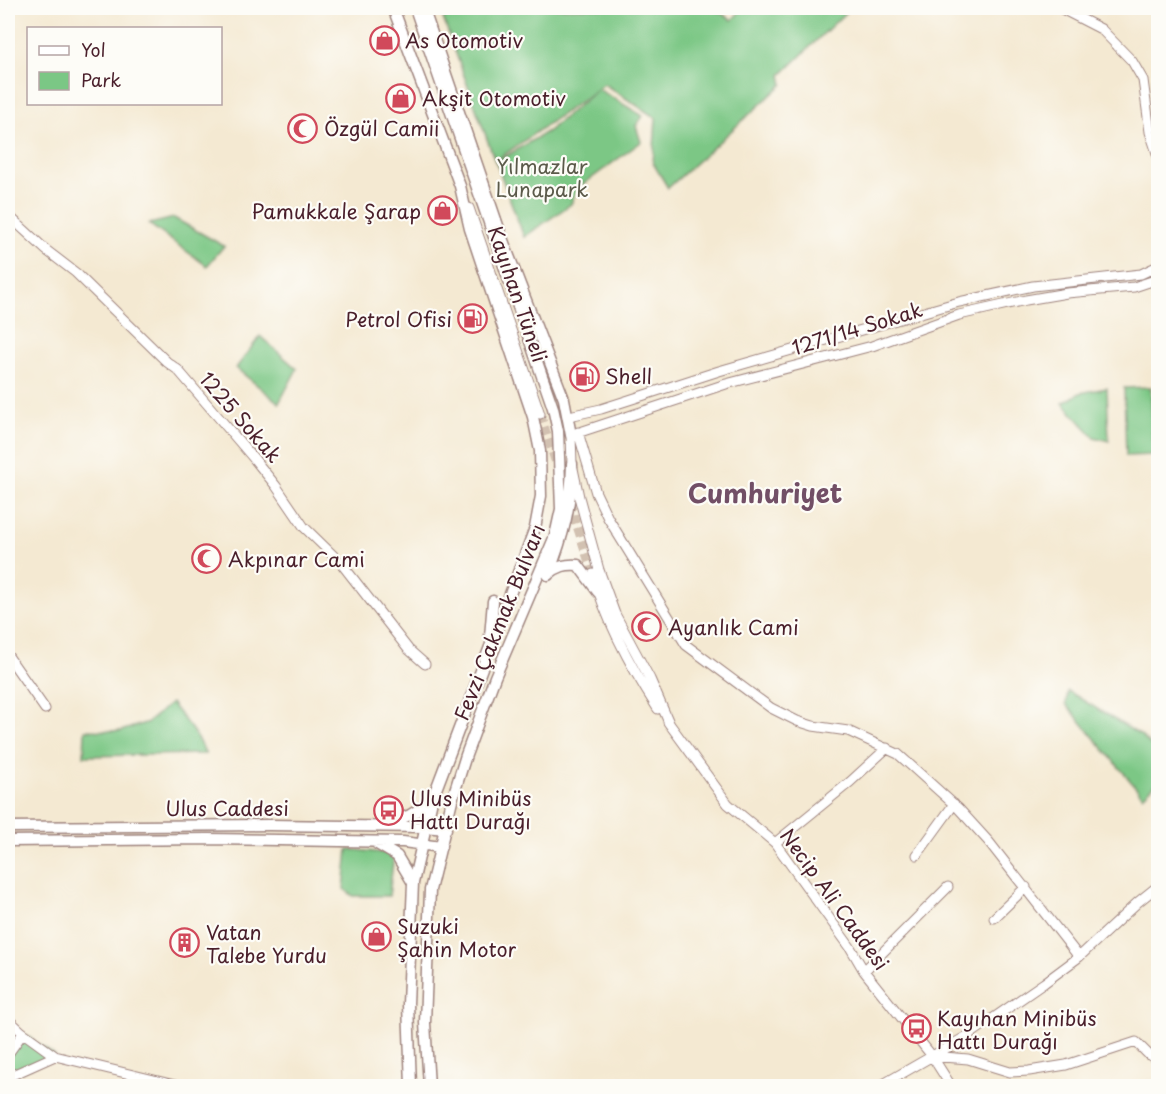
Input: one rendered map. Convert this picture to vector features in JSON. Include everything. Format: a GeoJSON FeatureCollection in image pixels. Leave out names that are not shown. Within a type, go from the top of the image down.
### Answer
{"type":"FeatureCollection","features":[{"type":"Feature","properties":{"kind":"main road","name":"Fevzi Çakmak Bulvarı"},"geometry":{"type":"LineString","coordinates":[[393,8],[460,186],[470,230],[533,417],[540,451],[541,496],[535,528],[519,575],[490,644],[431,802],[420,844],[412,883],[408,1004],[411,1086]]}},
{"type":"Feature","properties":{"kind":"main road","name":"Fevzi Çakmak Bulvarı"},"geometry":{"type":"LineString","coordinates":[[416,8],[550,398],[558,431],[561,509],[555,536],[495,677],[466,755],[452,800],[430,890],[425,1023],[429,1086]]}},
{"type":"Feature","properties":{"kind":"main road"},"geometry":{"type":"LineString","coordinates":[[423,8],[504,243],[545,347],[575,433]]}},
{"type":"Feature","properties":{"kind":"main road"},"geometry":{"type":"LineString","coordinates":[[548,575],[563,537],[569,506],[572,464]]}},
{"type":"Feature","properties":{"kind":"main road"},"geometry":{"type":"LineString","coordinates":[[530,597],[556,568],[569,564],[578,566],[598,592]]}},
{"type":"Feature","properties":{"kind":"main road"},"geometry":{"type":"LineString","coordinates":[[490,644],[493,601]]}},
{"type":"Feature","properties":{"kind":"main road"},"geometry":{"type":"LineString","coordinates":[[377,828],[410,815],[431,802]]}},
{"type":"Feature","properties":{"kind":"main road","name":"Ulus Caddesi"},"geometry":{"type":"LineString","coordinates":[[8,826],[269,825],[424,827],[446,830]]}},
{"type":"Feature","properties":{"kind":"main road","name":"Ulus Caddesi"},"geometry":{"type":"LineString","coordinates":[[8,841],[208,838],[420,844],[441,847]]}},
{"type":"Feature","properties":{"kind":"main road"},"geometry":{"type":"LineString","coordinates":[[374,843],[397,856],[412,883]]}},
{"type":"Feature","properties":{"kind":"street"},"geometry":{"type":"LineString","coordinates":[[1060,8],[1101,29],[1132,61],[1143,80],[1150,132],[1158,156]]}},
{"type":"Feature","properties":{"kind":"street","name":"Kayıhan Tüneli"},"geometry":{"type":"LineString","coordinates":[[460,186],[475,223],[540,414]]}},
{"type":"Feature","properties":{"kind":"street","name":"1225 Sokak"},"geometry":{"type":"LineString","coordinates":[[8,215],[46,250],[76,273],[166,362],[178,370],[269,477],[304,527],[341,563],[408,649],[424,664]]}},
{"type":"Feature","properties":{"kind":"street"},"geometry":{"type":"LineString","coordinates":[[569,416],[602,409],[719,371],[959,303],[1034,286],[1141,274],[1158,266]]}},
{"type":"Feature","properties":{"kind":"street","name":"1271/14 Sokak"},"geometry":{"type":"LineString","coordinates":[[575,433],[726,384],[872,346],[959,315],[1067,293],[1134,287],[1158,279]]}},
{"type":"Feature","properties":{"kind":"street"},"geometry":{"type":"LineString","coordinates":[[575,433],[596,493],[608,518],[686,645],[771,708],[797,721],[848,731],[898,754],[954,804],[989,842],[1079,957]]}},
{"type":"Feature","properties":{"kind":"street","name":"Necip Ali Caddesi"},"geometry":{"type":"LineString","coordinates":[[575,433],[572,464],[584,518],[603,581],[615,615],[650,679],[670,726]]}},
{"type":"Feature","properties":{"kind":"street","name":"Necip Ali Caddesi"},"geometry":{"type":"LineString","coordinates":[[593,574],[598,592],[626,657],[670,726],[728,804],[774,843],[850,947],[864,971],[900,1015],[951,1086]]}},
{"type":"Feature","properties":{"kind":"street"},"geometry":{"type":"LineString","coordinates":[[8,656],[45,709]]}},
{"type":"Feature","properties":{"kind":"street"},"geometry":{"type":"LineString","coordinates":[[774,843],[850,782],[887,748]]}},
{"type":"Feature","properties":{"kind":"street"},"geometry":{"type":"LineString","coordinates":[[917,855],[954,804]]}},
{"type":"Feature","properties":{"kind":"street"},"geometry":{"type":"LineString","coordinates":[[934,1060],[1079,957],[1158,886]]}},
{"type":"Feature","properties":{"kind":"street"},"geometry":{"type":"LineString","coordinates":[[864,971],[948,887]]}},
{"type":"Feature","properties":{"kind":"street"},"geometry":{"type":"LineString","coordinates":[[994,918],[1026,887]]}},
{"type":"Feature","properties":{"kind":"street"},"geometry":{"type":"LineString","coordinates":[[8,1019],[55,1056],[179,1086]]}},
{"type":"Feature","properties":{"kind":"street"},"geometry":{"type":"LineString","coordinates":[[8,1054],[23,1033]]}},
{"type":"Feature","properties":{"kind":"street"},"geometry":{"type":"LineString","coordinates":[[880,1086],[944,1057],[968,1059],[1010,1072],[1029,1071],[1066,1065],[1136,1042],[1149,1055],[1158,1059]]}},
{"type":"Feature","properties":{"kind":"street"},"geometry":{"type":"LineString","coordinates":[[8,1077],[55,1056]]}},
{"type":"Feature","properties":{"kind":"green space"},"geometry":{"type":"Polygon","coordinates":[[[457,8],[713,8],[732,20],[743,8],[843,8],[846,12],[781,75],[783,84],[668,188],[653,163],[656,118],[604,84],[495,161],[443,18],[457,8]]]}},
{"type":"Feature","properties":{"kind":"green space","name":"Yılmazlar Lunapark"},"geometry":{"type":"Polygon","coordinates":[[[598,89],[643,116],[636,126],[641,142],[577,189],[571,204],[524,237],[496,162],[548,131],[598,89]]]}},
{"type":"Feature","properties":{"kind":"green space"},"geometry":{"type":"Polygon","coordinates":[[[174,218],[224,246],[207,266],[149,224],[174,218]]]}},
{"type":"Feature","properties":{"kind":"green space"},"geometry":{"type":"Polygon","coordinates":[[[260,336],[297,369],[279,403],[236,368],[260,336]]]}},
{"type":"Feature","properties":{"kind":"green space"},"geometry":{"type":"Polygon","coordinates":[[[1151,387],[1153,455],[1126,456],[1124,388],[1151,387]]]}},
{"type":"Feature","properties":{"kind":"green space"},"geometry":{"type":"Polygon","coordinates":[[[1107,388],[1109,441],[1094,437],[1063,403],[1080,393],[1107,388]]]}},
{"type":"Feature","properties":{"kind":"green space"},"geometry":{"type":"Polygon","coordinates":[[[1068,691],[1140,735],[1158,752],[1158,782],[1143,796],[1066,704],[1068,691]]]}},
{"type":"Feature","properties":{"kind":"green space"},"geometry":{"type":"Polygon","coordinates":[[[171,703],[192,730],[206,754],[84,756],[85,730],[121,731],[148,722],[171,703]]]}},
{"type":"Feature","properties":{"kind":"green space"},"geometry":{"type":"Polygon","coordinates":[[[348,849],[394,854],[389,896],[353,896],[344,889],[348,849]]]}},
{"type":"Feature","properties":{"kind":"green space"},"geometry":{"type":"Polygon","coordinates":[[[23,1033],[55,1056],[8,1077],[8,1054],[23,1033]]]}},
{"type":"Feature","properties":{"kind":"tunnel"},"geometry":{"type":"LineString","coordinates":[[540,414],[557,466]]}},
{"type":"Feature","properties":{"kind":"tunnel"},"geometry":{"type":"LineString","coordinates":[[569,502],[593,574]]}},
{"type":"Feature","properties":{"kind":"place","name":"As Otomotiv"},"geometry":{"type":"Point","coordinates":[384,40]}},
{"type":"Feature","properties":{"kind":"place","name":"Akşit Otomotiv"},"geometry":{"type":"Point","coordinates":[401,98]}},
{"type":"Feature","properties":{"kind":"place","name":"Özgül Camii"},"geometry":{"type":"Point","coordinates":[303,128]}},
{"type":"Feature","properties":{"kind":"place","name":"Pamukkale Şarap"},"geometry":{"type":"Point","coordinates":[442,211]}},
{"type":"Feature","properties":{"kind":"place","name":"Petrol Ofisi"},"geometry":{"type":"Point","coordinates":[473,319]}},
{"type":"Feature","properties":{"kind":"place","name":"Shell"},"geometry":{"type":"Point","coordinates":[584,376]}},
{"type":"Feature","properties":{"kind":"place","name":"Akpınar Cami"},"geometry":{"type":"Point","coordinates":[207,559]}},
{"type":"Feature","properties":{"kind":"place","name":"Ayanlık Cami"},"geometry":{"type":"Point","coordinates":[647,627]}},
{"type":"Feature","properties":{"kind":"place","name":"Ulus Minibüs Hattı Durağı"},"geometry":{"type":"Point","coordinates":[389,810]}},
{"type":"Feature","properties":{"kind":"place","name":"Suzuki Şahin Motor"},"geometry":{"type":"Point","coordinates":[376,937]}},
{"type":"Feature","properties":{"kind":"place","name":"Vatan Talebe Yurdu"},"geometry":{"type":"Point","coordinates":[185,943]}},
{"type":"Feature","properties":{"kind":"place","name":"Kayıhan Minibüs Hattı Durağı"},"geometry":{"type":"Point","coordinates":[916,1029]}},
{"type":"Feature","properties":{"kind":"district","name":"Cumhuriyet"},"geometry":{"type":"Point","coordinates":[765,492]}}]}
